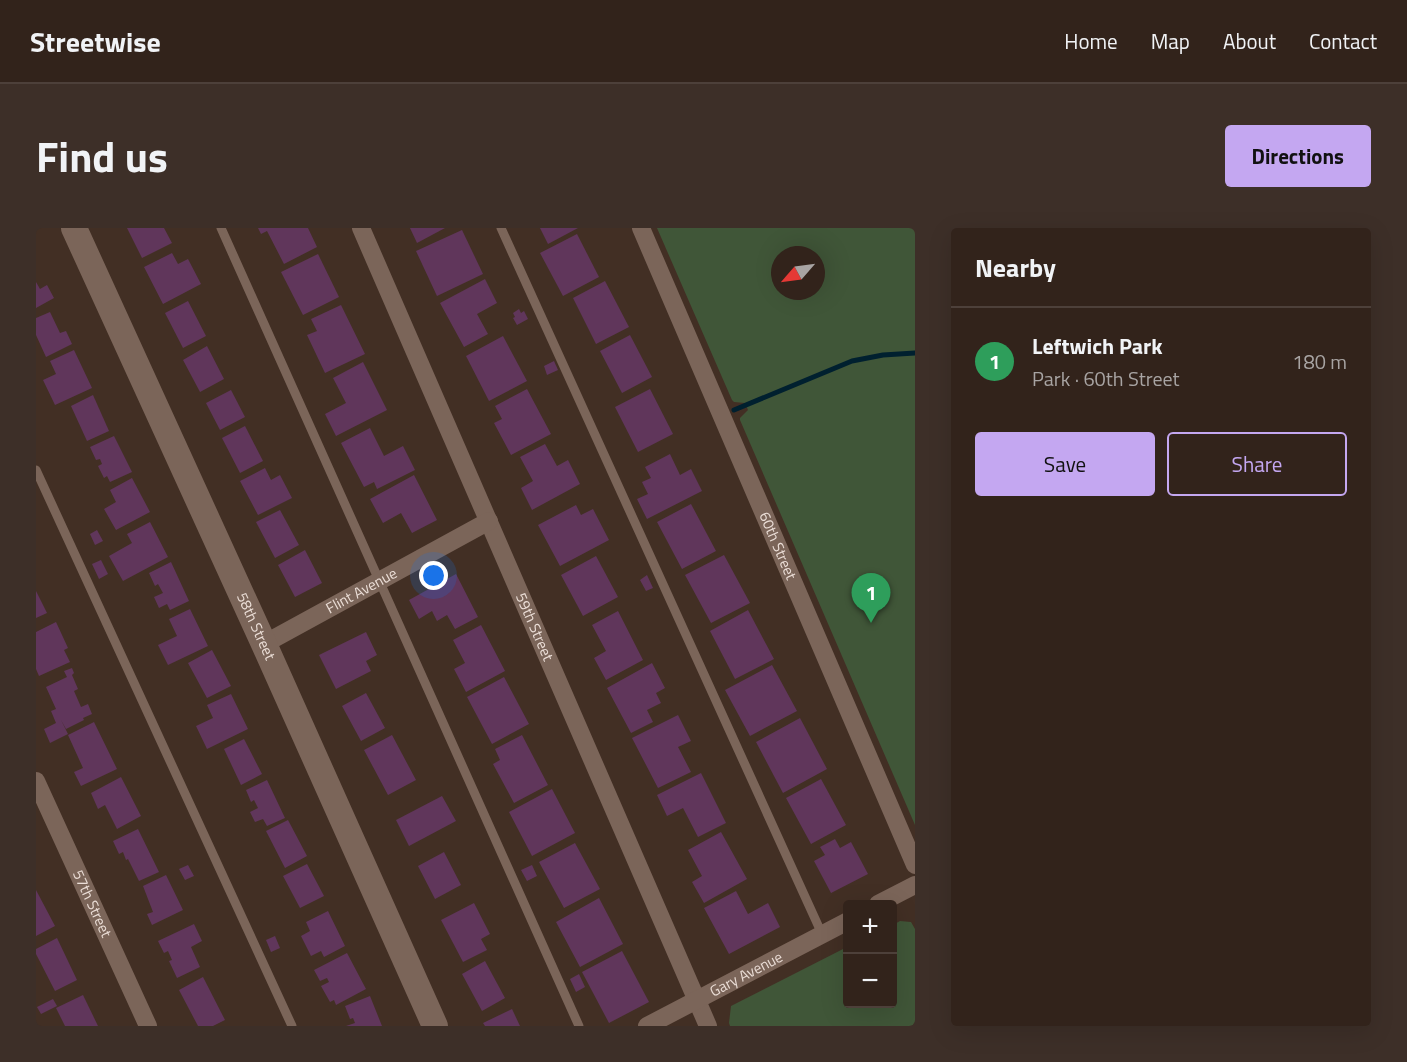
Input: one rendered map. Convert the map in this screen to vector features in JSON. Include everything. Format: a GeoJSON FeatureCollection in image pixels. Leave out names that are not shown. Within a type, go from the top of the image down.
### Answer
{"type":"FeatureCollection","features":[{"type":"Feature","properties":{"kind":"street","name":"58th Street"},"geometry":{"type":"LineString","coordinates":[[74,228],[435,1026]]}},
{"type":"Feature","properties":{"kind":"street","name":"59th Street"},"geometry":{"type":"LineString","coordinates":[[361,228],[708,1026]]}},
{"type":"Feature","properties":{"kind":"street","name":"60th Street"},"geometry":{"type":"LineString","coordinates":[[640,228],[915,865]]}},
{"type":"Feature","properties":{"kind":"street","name":"Flint Avenue"},"geometry":{"type":"LineString","coordinates":[[264,644],[489,521]]}},
{"type":"Feature","properties":{"kind":"street","name":"57th Street"},"geometry":{"type":"LineString","coordinates":[[36,781],[148,1026]]}},
{"type":"Feature","properties":{"kind":"street"},"geometry":{"type":"LineString","coordinates":[[886,900],[915,885]]}},
{"type":"Feature","properties":{"kind":"street","name":"Gary Avenue"},"geometry":{"type":"LineString","coordinates":[[647,1026],[843,924]]}},
{"type":"Feature","properties":{"kind":"lane"},"geometry":{"type":"LineString","coordinates":[[221,228],[579,1026]]}},
{"type":"Feature","properties":{"kind":"lane"},"geometry":{"type":"LineString","coordinates":[[501,228],[822,934]]}},
{"type":"Feature","properties":{"kind":"lane"},"geometry":{"type":"LineString","coordinates":[[36,470],[292,1026]]}},
{"type":"Feature","properties":{"kind":"green space"},"geometry":{"type":"Polygon","coordinates":[[[657,228],[915,228],[915,825],[740,420],[748,410],[745,403],[734,402],[657,228]]]}},
{"type":"Feature","properties":{"kind":"green space"},"geometry":{"type":"Polygon","coordinates":[[[911,922],[915,929],[915,1026],[730,1026],[731,1006],[843,949],[843,1008],[897,1008],[897,923],[911,922]]]}},
{"type":"Feature","properties":{"kind":"building"},"geometry":{"type":"Polygon","coordinates":[[[127,228],[164,228],[172,243],[142,258],[127,228]]]}},
{"type":"Feature","properties":{"kind":"building"},"geometry":{"type":"Polygon","coordinates":[[[258,228],[308,228],[317,247],[284,264],[267,231],[261,234],[258,228]]]}},
{"type":"Feature","properties":{"kind":"building"},"geometry":{"type":"Polygon","coordinates":[[[410,228],[445,228],[417,243],[410,228]]]}},
{"type":"Feature","properties":{"kind":"building"},"geometry":{"type":"Polygon","coordinates":[[[540,228],[578,228],[548,244],[540,228]]]}},
{"type":"Feature","properties":{"kind":"building"},"geometry":{"type":"Polygon","coordinates":[[[462,230],[483,274],[437,296],[416,251],[462,230]]]}},
{"type":"Feature","properties":{"kind":"building"},"geometry":{"type":"Polygon","coordinates":[[[577,234],[599,277],[563,296],[540,253],[577,234]]]}},
{"type":"Feature","properties":{"kind":"building"},"geometry":{"type":"Polygon","coordinates":[[[172,253],[178,264],[188,259],[201,284],[163,304],[144,267],[172,253]]]}},
{"type":"Feature","properties":{"kind":"building"},"geometry":{"type":"Polygon","coordinates":[[[318,254],[339,297],[303,315],[281,272],[318,254]]]}},
{"type":"Feature","properties":{"kind":"building"},"geometry":{"type":"Polygon","coordinates":[[[485,279],[497,303],[477,314],[488,334],[464,347],[440,303],[485,279]]]}},
{"type":"Feature","properties":{"kind":"building"},"geometry":{"type":"Polygon","coordinates":[[[605,281],[629,327],[596,344],[573,298],[605,281]]]}},
{"type":"Feature","properties":{"kind":"building"},"geometry":{"type":"Polygon","coordinates":[[[36,282],[40,289],[47,285],[54,298],[36,308],[36,282]]]}},
{"type":"Feature","properties":{"kind":"building"},"geometry":{"type":"Polygon","coordinates":[[[188,301],[206,336],[183,348],[165,313],[188,301]]]}},
{"type":"Feature","properties":{"kind":"building"},"geometry":{"type":"Polygon","coordinates":[[[341,305],[365,354],[325,373],[307,335],[317,331],[311,319],[341,305]]]}},
{"type":"Feature","properties":{"kind":"building"},"geometry":{"type":"Polygon","coordinates":[[[519,309],[521,313],[524,311],[528,319],[517,325],[513,313],[519,309]]]}},
{"type":"Feature","properties":{"kind":"building"},"geometry":{"type":"Polygon","coordinates":[[[50,312],[60,333],[66,331],[72,344],[46,357],[36,335],[36,318],[50,312]]]}},
{"type":"Feature","properties":{"kind":"building"},"geometry":{"type":"Polygon","coordinates":[[[630,335],[652,377],[622,393],[600,351],[630,335]]]}},
{"type":"Feature","properties":{"kind":"building"},"geometry":{"type":"Polygon","coordinates":[[[503,336],[527,381],[489,401],[466,356],[503,336]]]}},
{"type":"Feature","properties":{"kind":"building"},"geometry":{"type":"Polygon","coordinates":[[[207,346],[224,379],[200,392],[183,360],[207,346]]]}},
{"type":"Feature","properties":{"kind":"building"},"geometry":{"type":"Polygon","coordinates":[[[74,350],[92,388],[55,405],[43,380],[56,374],[50,361],[74,350]]]}},
{"type":"Feature","properties":{"kind":"building"},"geometry":{"type":"Polygon","coordinates":[[[554,361],[558,370],[547,375],[544,366],[554,361]]]}},
{"type":"Feature","properties":{"kind":"building"},"geometry":{"type":"Polygon","coordinates":[[[363,362],[387,410],[336,436],[325,414],[346,403],[333,378],[363,362]]]}},
{"type":"Feature","properties":{"kind":"building"},"geometry":{"type":"Polygon","coordinates":[[[527,389],[551,434],[511,455],[494,423],[502,419],[495,406],[527,389]]]}},
{"type":"Feature","properties":{"kind":"building"},"geometry":{"type":"Polygon","coordinates":[[[650,389],[673,434],[638,452],[615,407],[650,389]]]}},
{"type":"Feature","properties":{"kind":"building"},"geometry":{"type":"Polygon","coordinates":[[[231,390],[245,417],[220,430],[206,403],[231,390]]]}},
{"type":"Feature","properties":{"kind":"building"},"geometry":{"type":"Polygon","coordinates":[[[93,395],[109,431],[87,441],[71,406],[93,395]]]}},
{"type":"Feature","properties":{"kind":"building"},"geometry":{"type":"Polygon","coordinates":[[[245,426],[263,461],[240,473],[222,438],[245,426]]]}},
{"type":"Feature","properties":{"kind":"building"},"geometry":{"type":"Polygon","coordinates":[[[370,428],[384,456],[403,446],[415,470],[377,489],[374,482],[364,487],[341,443],[370,428]]]}},
{"type":"Feature","properties":{"kind":"building"},"geometry":{"type":"Polygon","coordinates":[[[114,436],[132,472],[110,482],[107,476],[104,478],[98,466],[102,464],[100,459],[96,460],[90,447],[114,436]]]}},
{"type":"Feature","properties":{"kind":"building"},"geometry":{"type":"Polygon","coordinates":[[[545,444],[557,466],[568,460],[580,484],[532,510],[521,488],[533,481],[520,457],[545,444]]]}},
{"type":"Feature","properties":{"kind":"building"},"geometry":{"type":"Polygon","coordinates":[[[670,454],[680,475],[691,469],[702,491],[647,519],[637,499],[648,494],[642,482],[651,478],[645,467],[670,454]]]}},
{"type":"Feature","properties":{"kind":"building"},"geometry":{"type":"Polygon","coordinates":[[[265,468],[271,480],[280,475],[292,498],[258,515],[240,481],[265,468]]]}},
{"type":"Feature","properties":{"kind":"building"},"geometry":{"type":"Polygon","coordinates":[[[414,475],[437,520],[412,533],[401,513],[383,523],[370,499],[414,475]]]}},
{"type":"Feature","properties":{"kind":"building"},"geometry":{"type":"Polygon","coordinates":[[[132,478],[150,512],[116,530],[104,509],[116,502],[110,490],[132,478]]]}},
{"type":"Feature","properties":{"kind":"building"},"geometry":{"type":"Polygon","coordinates":[[[691,504],[716,551],[682,569],[657,522],[691,504]]]}},
{"type":"Feature","properties":{"kind":"building"},"geometry":{"type":"Polygon","coordinates":[[[576,505],[581,515],[593,509],[609,540],[560,566],[538,525],[576,505]]]}},
{"type":"Feature","properties":{"kind":"building"},"geometry":{"type":"Polygon","coordinates":[[[280,510],[299,545],[275,558],[256,522],[280,510]]]}},
{"type":"Feature","properties":{"kind":"building"},"geometry":{"type":"Polygon","coordinates":[[[150,522],[168,557],[123,581],[109,556],[132,543],[127,534],[150,522]]]}},
{"type":"Feature","properties":{"kind":"building"},"geometry":{"type":"Polygon","coordinates":[[[97,530],[103,541],[95,545],[90,534],[97,530]]]}},
{"type":"Feature","properties":{"kind":"building"},"geometry":{"type":"Polygon","coordinates":[[[305,550],[322,583],[295,597],[278,565],[305,550]]]}},
{"type":"Feature","properties":{"kind":"building"},"geometry":{"type":"Polygon","coordinates":[[[724,555],[750,603],[711,623],[685,575],[724,555]]]}},
{"type":"Feature","properties":{"kind":"building"},"geometry":{"type":"Polygon","coordinates":[[[596,556],[618,597],[583,616],[561,575],[596,556]]]}},
{"type":"Feature","properties":{"kind":"building"},"geometry":{"type":"Polygon","coordinates":[[[101,560],[108,574],[99,579],[92,564],[101,560]]]}},
{"type":"Feature","properties":{"kind":"building"},"geometry":{"type":"Polygon","coordinates":[[[171,562],[189,601],[170,610],[167,604],[159,608],[154,597],[163,593],[158,584],[155,586],[149,573],[171,562]]]}},
{"type":"Feature","properties":{"kind":"building"},"geometry":{"type":"Polygon","coordinates":[[[456,574],[478,617],[455,629],[447,615],[437,621],[432,611],[419,619],[409,600],[456,574]]]}},
{"type":"Feature","properties":{"kind":"building"},"geometry":{"type":"Polygon","coordinates":[[[647,575],[653,588],[646,591],[640,580],[647,575]]]}},
{"type":"Feature","properties":{"kind":"building"},"geometry":{"type":"Polygon","coordinates":[[[36,591],[47,613],[36,618],[36,591]]]}},
{"type":"Feature","properties":{"kind":"building"},"geometry":{"type":"Polygon","coordinates":[[[190,609],[208,646],[168,665],[158,645],[177,636],[169,619],[190,609]]]}},
{"type":"Feature","properties":{"kind":"building"},"geometry":{"type":"Polygon","coordinates":[[[748,610],[774,659],[735,679],[710,631],[748,610]]]}},
{"type":"Feature","properties":{"kind":"building"},"geometry":{"type":"Polygon","coordinates":[[[618,611],[643,660],[606,680],[594,658],[606,651],[592,625],[618,611]]]}},
{"type":"Feature","properties":{"kind":"building"},"geometry":{"type":"Polygon","coordinates":[[[56,622],[68,648],[64,650],[70,662],[39,676],[36,669],[36,632],[56,622]]]}},
{"type":"Feature","properties":{"kind":"building"},"geometry":{"type":"Polygon","coordinates":[[[481,625],[505,671],[466,692],[454,669],[465,663],[453,640],[481,625]]]}},
{"type":"Feature","properties":{"kind":"building"},"geometry":{"type":"Polygon","coordinates":[[[366,632],[377,655],[366,661],[371,671],[336,689],[319,655],[366,632]]]}},
{"type":"Feature","properties":{"kind":"building"},"geometry":{"type":"Polygon","coordinates":[[[212,650],[231,686],[207,698],[188,663],[212,650]]]}},
{"type":"Feature","properties":{"kind":"building"},"geometry":{"type":"Polygon","coordinates":[[[652,663],[665,688],[656,693],[661,703],[647,710],[653,722],[631,733],[607,688],[652,663]]]}},
{"type":"Feature","properties":{"kind":"building"},"geometry":{"type":"Polygon","coordinates":[[[772,665],[797,711],[750,736],[725,690],[772,665]]]}},
{"type":"Feature","properties":{"kind":"building"},"geometry":{"type":"Polygon","coordinates":[[[72,668],[74,673],[72,675],[78,689],[74,691],[81,707],[88,704],[92,714],[66,729],[61,720],[68,734],[50,743],[44,729],[56,723],[51,711],[56,709],[46,687],[67,677],[64,671],[72,668]]]}},
{"type":"Feature","properties":{"kind":"building"},"geometry":{"type":"Polygon","coordinates":[[[504,677],[529,724],[492,744],[467,697],[504,677]]]}},
{"type":"Feature","properties":{"kind":"building"},"geometry":{"type":"Polygon","coordinates":[[[366,693],[385,728],[361,741],[342,706],[366,693]]]}},
{"type":"Feature","properties":{"kind":"building"},"geometry":{"type":"Polygon","coordinates":[[[231,694],[248,729],[207,749],[196,726],[213,718],[207,705],[231,694]]]}},
{"type":"Feature","properties":{"kind":"building"},"geometry":{"type":"Polygon","coordinates":[[[678,715],[691,741],[678,747],[691,772],[658,788],[632,738],[678,715]]]}},
{"type":"Feature","properties":{"kind":"building"},"geometry":{"type":"Polygon","coordinates":[[[800,718],[827,769],[783,793],[756,742],[800,718]]]}},
{"type":"Feature","properties":{"kind":"building"},"geometry":{"type":"Polygon","coordinates":[[[94,722],[117,769],[81,786],[74,772],[83,768],[68,735],[94,722]]]}},
{"type":"Feature","properties":{"kind":"building"},"geometry":{"type":"Polygon","coordinates":[[[392,735],[416,780],[388,795],[364,750],[392,735]]]}},
{"type":"Feature","properties":{"kind":"building"},"geometry":{"type":"Polygon","coordinates":[[[522,735],[548,785],[514,803],[493,764],[500,760],[495,749],[522,735]]]}},
{"type":"Feature","properties":{"kind":"building"},"geometry":{"type":"Polygon","coordinates":[[[244,739],[262,774],[241,785],[224,749],[244,739]]]}},
{"type":"Feature","properties":{"kind":"building"},"geometry":{"type":"Polygon","coordinates":[[[701,773],[726,823],[698,837],[683,808],[667,816],[657,795],[701,773]]]}},
{"type":"Feature","properties":{"kind":"building"},"geometry":{"type":"Polygon","coordinates":[[[121,777],[141,816],[117,829],[105,805],[98,809],[91,793],[121,777]]]}},
{"type":"Feature","properties":{"kind":"building"},"geometry":{"type":"Polygon","coordinates":[[[821,779],[846,825],[811,844],[786,798],[821,779]]]}},
{"type":"Feature","properties":{"kind":"building"},"geometry":{"type":"Polygon","coordinates":[[[267,780],[285,818],[267,826],[263,819],[255,822],[250,812],[258,808],[254,800],[251,802],[246,790],[267,780]]]}},
{"type":"Feature","properties":{"kind":"building"},"geometry":{"type":"Polygon","coordinates":[[[552,789],[575,833],[532,856],[509,812],[552,789]]]}},
{"type":"Feature","properties":{"kind":"building"},"geometry":{"type":"Polygon","coordinates":[[[442,796],[456,821],[409,846],[396,820],[442,796]]]}},
{"type":"Feature","properties":{"kind":"building"},"geometry":{"type":"Polygon","coordinates":[[[288,820],[307,856],[285,868],[266,831],[288,820]]]}},
{"type":"Feature","properties":{"kind":"building"},"geometry":{"type":"Polygon","coordinates":[[[138,829],[159,872],[139,881],[128,859],[126,860],[123,852],[119,854],[113,841],[138,829]]]}},
{"type":"Feature","properties":{"kind":"building"},"geometry":{"type":"Polygon","coordinates":[[[721,832],[747,879],[704,903],[692,882],[702,876],[688,850],[721,832]]]}},
{"type":"Feature","properties":{"kind":"building"},"geometry":{"type":"Polygon","coordinates":[[[835,839],[840,848],[851,842],[868,874],[831,893],[814,861],[825,855],[820,847],[835,839]]]}},
{"type":"Feature","properties":{"kind":"building"},"geometry":{"type":"Polygon","coordinates":[[[575,843],[600,889],[564,908],[539,862],[575,843]]]}},
{"type":"Feature","properties":{"kind":"building"},"geometry":{"type":"Polygon","coordinates":[[[444,852],[461,885],[435,899],[418,866],[444,852]]]}},
{"type":"Feature","properties":{"kind":"building"},"geometry":{"type":"Polygon","coordinates":[[[307,864],[324,896],[300,908],[283,876],[307,864]]]}},
{"type":"Feature","properties":{"kind":"building"},"geometry":{"type":"Polygon","coordinates":[[[188,865],[194,876],[185,880],[179,869],[188,865]]]}},
{"type":"Feature","properties":{"kind":"building"},"geometry":{"type":"Polygon","coordinates":[[[532,865],[537,876],[527,881],[521,870],[532,865]]]}},
{"type":"Feature","properties":{"kind":"building"},"geometry":{"type":"Polygon","coordinates":[[[166,875],[183,910],[152,925],[147,914],[153,912],[143,886],[166,875]]]}},
{"type":"Feature","properties":{"kind":"building"},"geometry":{"type":"Polygon","coordinates":[[[36,890],[55,926],[36,936],[36,890]]]}},
{"type":"Feature","properties":{"kind":"building"},"geometry":{"type":"Polygon","coordinates":[[[736,891],[748,914],[768,903],[780,927],[729,954],[704,908],[736,891]]]}},
{"type":"Feature","properties":{"kind":"building"},"geometry":{"type":"Polygon","coordinates":[[[599,898],[623,944],[580,967],[556,922],[599,898]]]}},
{"type":"Feature","properties":{"kind":"building"},"geometry":{"type":"Polygon","coordinates":[[[474,903],[490,934],[481,939],[487,950],[463,962],[441,920],[474,903]]]}},
{"type":"Feature","properties":{"kind":"building"},"geometry":{"type":"Polygon","coordinates":[[[328,911],[345,946],[324,957],[321,951],[311,956],[301,936],[310,931],[306,922],[328,911]]]}},
{"type":"Feature","properties":{"kind":"building"},"geometry":{"type":"Polygon","coordinates":[[[194,924],[202,941],[191,947],[200,967],[177,978],[169,961],[172,960],[168,951],[164,953],[158,941],[194,924]]]}},
{"type":"Feature","properties":{"kind":"building"},"geometry":{"type":"Polygon","coordinates":[[[275,936],[280,948],[271,952],[266,940],[275,936]]]}},
{"type":"Feature","properties":{"kind":"building"},"geometry":{"type":"Polygon","coordinates":[[[57,938],[77,980],[55,991],[36,954],[36,949],[57,938]]]}},
{"type":"Feature","properties":{"kind":"building"},"geometry":{"type":"Polygon","coordinates":[[[622,951],[649,1002],[609,1023],[582,972],[622,951]]]}},
{"type":"Feature","properties":{"kind":"building"},"geometry":{"type":"Polygon","coordinates":[[[347,953],[366,989],[336,1005],[334,1000],[330,1002],[321,986],[329,982],[327,978],[320,981],[314,970],[347,953]]]}},
{"type":"Feature","properties":{"kind":"building"},"geometry":{"type":"Polygon","coordinates":[[[485,961],[505,998],[482,1011],[462,974],[485,961]]]}},
{"type":"Feature","properties":{"kind":"building"},"geometry":{"type":"Polygon","coordinates":[[[579,974],[585,987],[576,992],[570,979],[579,974]]]}},
{"type":"Feature","properties":{"kind":"building"},"geometry":{"type":"Polygon","coordinates":[[[203,977],[225,1020],[213,1026],[198,1026],[179,990],[203,977]]]}},
{"type":"Feature","properties":{"kind":"building"},"geometry":{"type":"Polygon","coordinates":[[[83,995],[98,1026],[65,1026],[56,1008],[83,995]]]}},
{"type":"Feature","properties":{"kind":"building"},"geometry":{"type":"Polygon","coordinates":[[[370,996],[382,1026],[346,1026],[355,1023],[353,1018],[350,1019],[345,1006],[370,996]]]}},
{"type":"Feature","properties":{"kind":"building"},"geometry":{"type":"Polygon","coordinates":[[[53,999],[57,1006],[41,1014],[37,1007],[53,999]]]}},
{"type":"Feature","properties":{"kind":"building"},"geometry":{"type":"Polygon","coordinates":[[[512,1009],[520,1026],[485,1026],[483,1023],[512,1009]]]}},
{"type":"Feature","properties":{"kind":"waterway"},"geometry":{"type":"LineString","coordinates":[[734,410],[852,361],[883,355],[915,353]]}},
{"type":"Feature","properties":{"kind":"place","name":"Leftwich Park"},"geometry":{"type":"Point","coordinates":[871,623]}}]}
